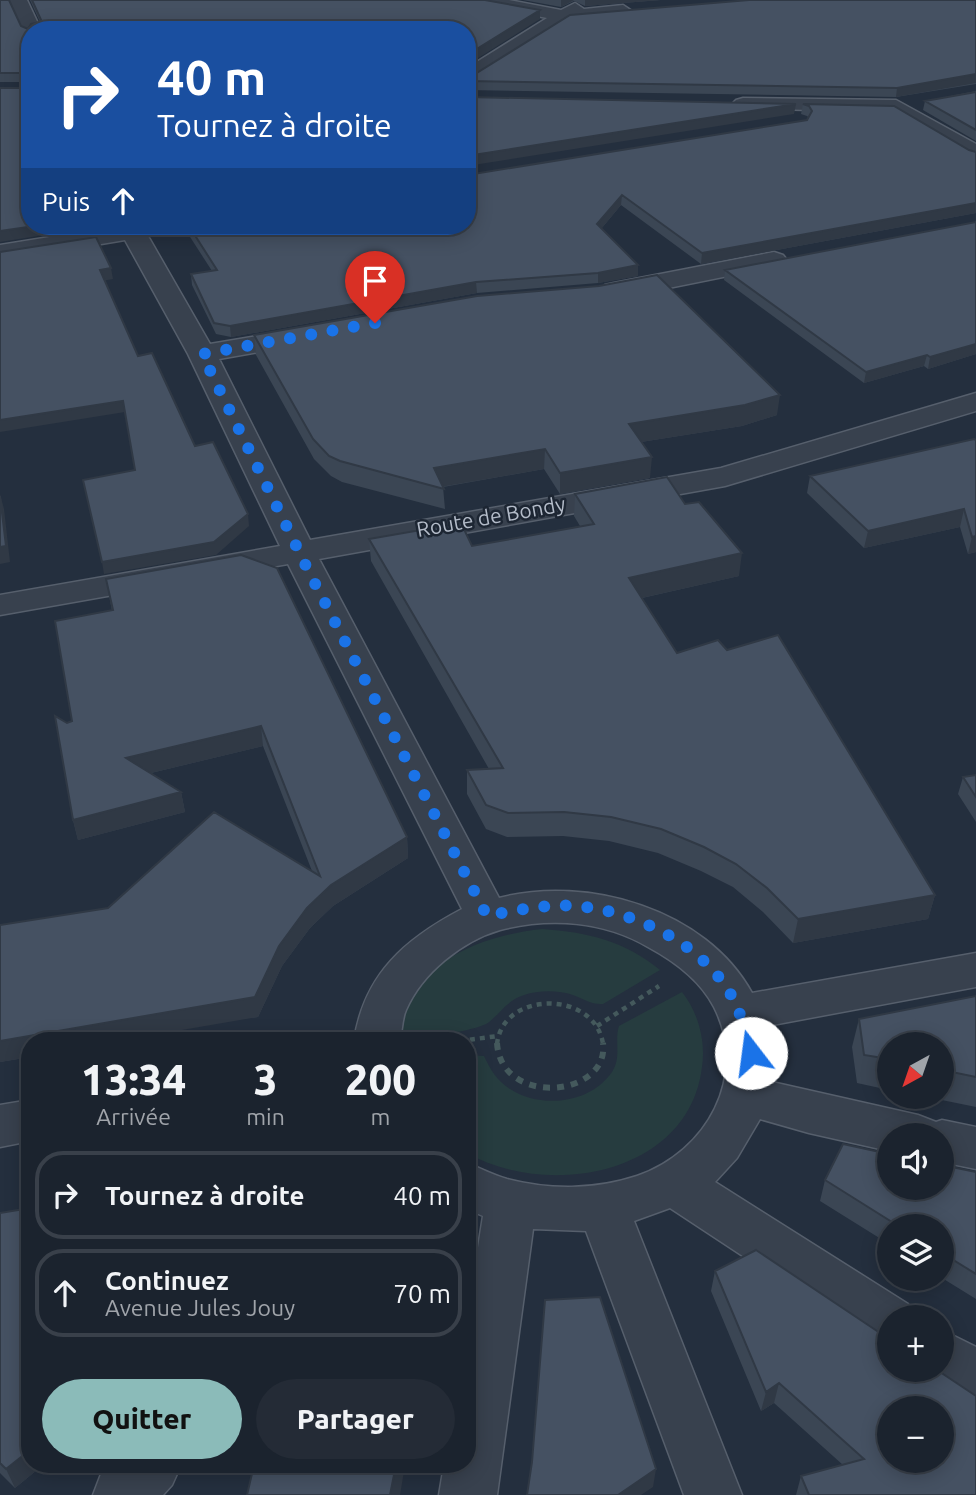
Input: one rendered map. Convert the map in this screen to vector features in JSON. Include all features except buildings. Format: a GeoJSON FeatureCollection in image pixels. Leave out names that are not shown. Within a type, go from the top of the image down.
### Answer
{"type":"FeatureCollection","features":[{"type":"Feature","properties":{"kind":"street"},"geometry":{"type":"LineString","coordinates":[[18,0],[28,21]]}},
{"type":"Feature","properties":{"kind":"street"},"geometry":{"type":"LineString","coordinates":[[480,0],[564,16],[643,9]]}},
{"type":"Feature","properties":{"kind":"street"},"geometry":{"type":"LineString","coordinates":[[476,71],[590,0]]}},
{"type":"Feature","properties":{"kind":"street"},"geometry":{"type":"LineString","coordinates":[[775,126],[923,101]]}},
{"type":"Feature","properties":{"kind":"street"},"geometry":{"type":"LineString","coordinates":[[716,103],[896,106],[976,153]]}},
{"type":"Feature","properties":{"kind":"street"},"geometry":{"type":"LineString","coordinates":[[0,253],[94,235]]}},
{"type":"Feature","properties":{"kind":"street"},"geometry":{"type":"LineString","coordinates":[[135,235],[202,354],[298,551],[487,916]]}},
{"type":"Feature","properties":{"kind":"street"},"geometry":{"type":"LineString","coordinates":[[585,295],[800,255]]}},
{"type":"Feature","properties":{"kind":"street"},"geometry":{"type":"LineString","coordinates":[[202,354],[330,331]]}},
{"type":"Feature","properties":{"kind":"street","name":"Route de Bondy"},"geometry":{"type":"LineString","coordinates":[[0,605],[725,477],[976,402]]}},
{"type":"Feature","properties":{"kind":"street"},"geometry":{"type":"LineString","coordinates":[[379,1032],[383,1007],[406,968],[443,937],[487,916],[531,907],[577,906],[623,915],[664,933],[701,958],[724,984],[740,1013],[751,1053],[747,1095],[732,1128],[708,1159],[674,1183],[641,1198],[603,1207],[557,1210],[489,1193],[476,1380]]}},
{"type":"Feature","properties":{"kind":"street"},"geometry":{"type":"LineString","coordinates":[[740,1013],[976,970]]}},
{"type":"Feature","properties":{"kind":"street"},"geometry":{"type":"LineString","coordinates":[[747,1095],[809,1113],[877,1127]]}},
{"type":"Feature","properties":{"kind":"street"},"geometry":{"type":"LineString","coordinates":[[0,1126],[21,1122]]}},
{"type":"Feature","properties":{"kind":"street"},"geometry":{"type":"LineString","coordinates":[[954,1143],[976,1148]]}},
{"type":"Feature","properties":{"kind":"street"},"geometry":{"type":"LineString","coordinates":[[674,1183],[877,1314]]}},
{"type":"Feature","properties":{"kind":"street"},"geometry":{"type":"LineString","coordinates":[[603,1207],[713,1495]]}},
{"type":"Feature","properties":{"kind":"street"},"geometry":{"type":"LineString","coordinates":[[954,1364],[976,1379]]}},
{"type":"Feature","properties":{"kind":"street"},"geometry":{"type":"LineString","coordinates":[[122,1495],[144,1473]]}},
{"type":"Feature","properties":{"kind":"street"},"geometry":{"type":"LineString","coordinates":[[468,1495],[470,1473]]}},
{"type":"Feature","properties":{"kind":"path"},"geometry":{"type":"LineString","coordinates":[[597,1026],[701,958]]}},
{"type":"Feature","properties":{"kind":"path"},"geometry":{"type":"LineString","coordinates":[[552,1002],[569,1006],[586,1014],[597,1026],[603,1039],[599,1065],[590,1076],[576,1084],[559,1088],[526,1083],[503,1063],[498,1050],[498,1037],[504,1023],[517,1011],[533,1004],[552,1002]]}},
{"type":"Feature","properties":{"kind":"path"},"geometry":{"type":"LineString","coordinates":[[476,1039],[498,1037]]}},
{"type":"Feature","properties":{"kind":"green space"},"geometry":{"type":"Polygon","coordinates":[[[542,929],[590,936],[619,945],[660,970],[603,1004],[561,992],[536,992],[517,998],[486,1024],[476,1028],[454,1032],[400,1032],[405,1011],[416,989],[432,972],[471,947],[542,929]]]}},
{"type":"Feature","properties":{"kind":"green space"},"geometry":{"type":"Polygon","coordinates":[[[682,992],[692,1009],[700,1027],[702,1067],[691,1104],[671,1132],[643,1154],[610,1168],[574,1174],[536,1174],[500,1167],[476,1157],[476,1056],[484,1056],[491,1070],[510,1089],[536,1099],[564,1100],[591,1091],[603,1083],[612,1072],[617,1061],[619,1026],[682,992]]]}},
{"type":"Feature","properties":{"kind":"route"},"geometry":{"type":"LineString","coordinates":[[375,323],[202,354],[308,570],[487,916],[531,907],[577,906],[623,915],[664,933],[701,958],[724,984],[740,1013],[751,1053]]}}]}
